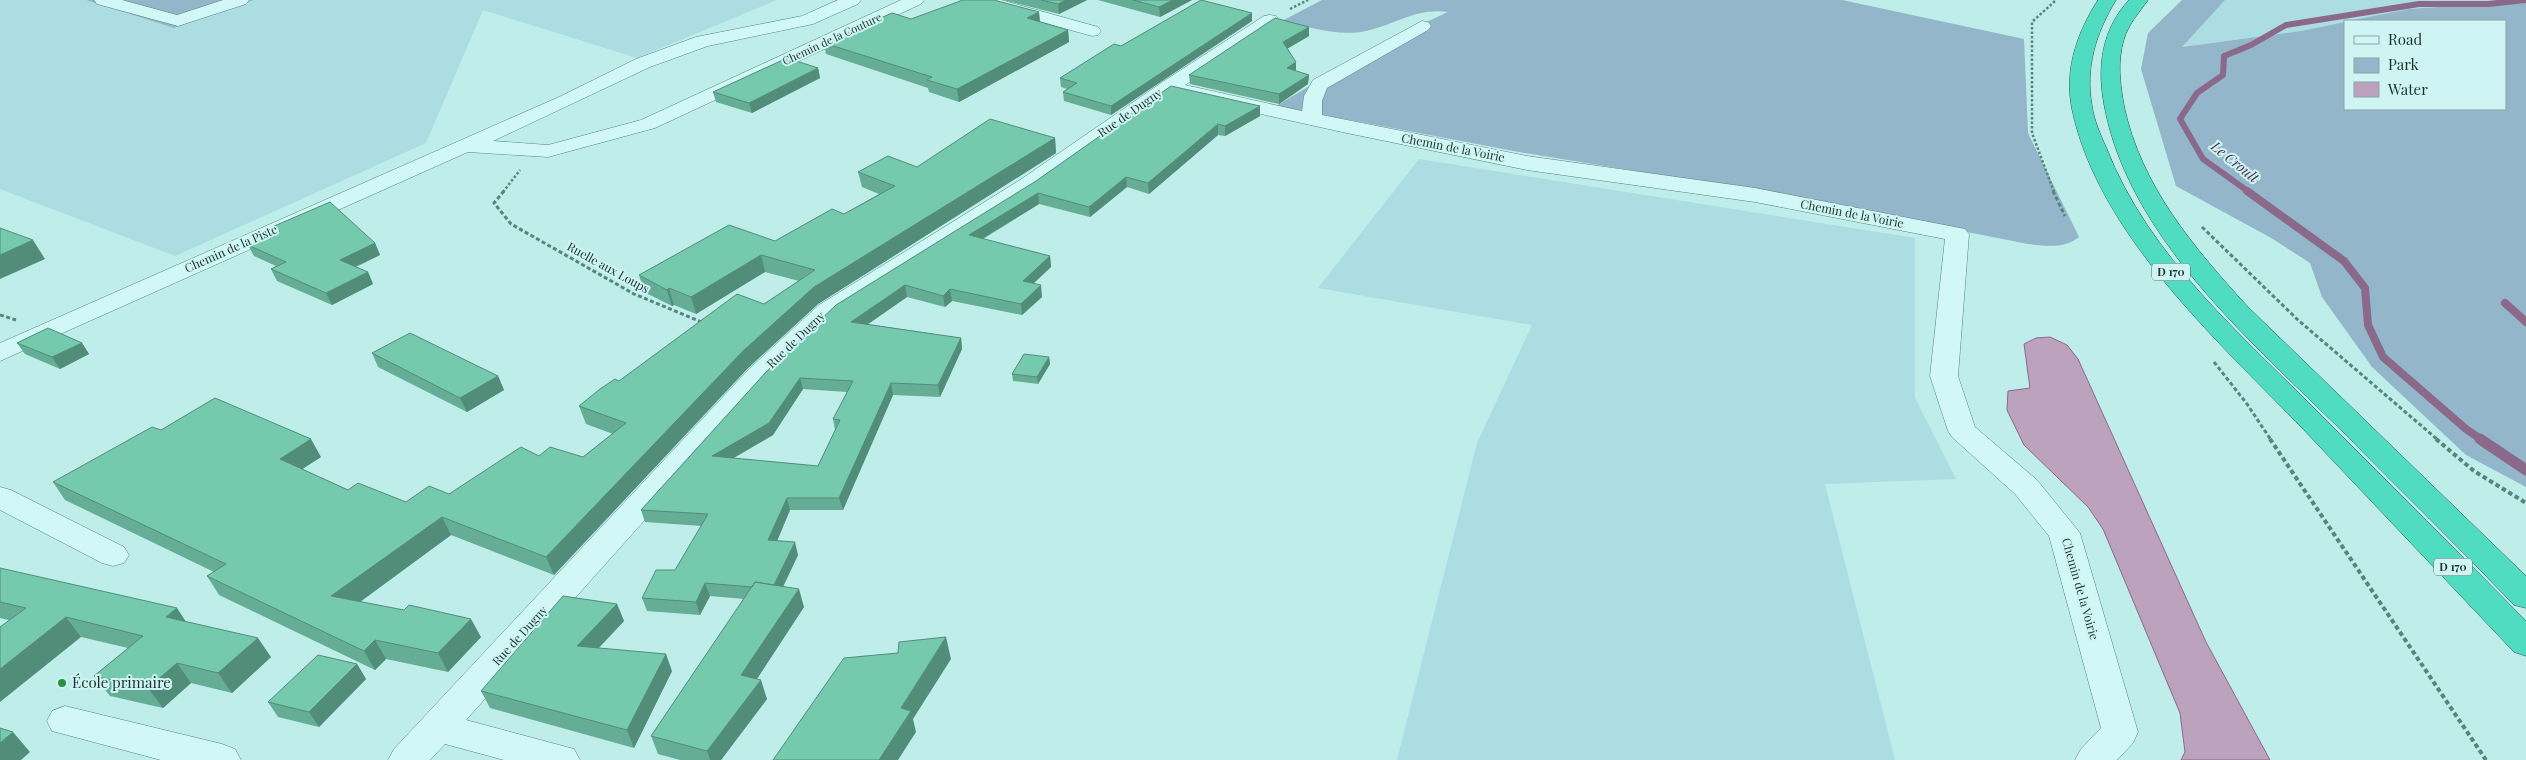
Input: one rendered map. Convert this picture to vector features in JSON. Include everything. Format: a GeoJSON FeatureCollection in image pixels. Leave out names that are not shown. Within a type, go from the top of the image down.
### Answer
{"type":"FeatureCollection","features":[{"type":"Feature","properties":{"kind":"highway","name":"D 170"},"geometry":{"type":"LineString","coordinates":[[2107,0],[2085,38],[2080,63],[2085,123],[2097,155],[2142,235],[2185,289],[2526,643]]}},
{"type":"Feature","properties":{"kind":"highway","name":"D 170"},"geometry":{"type":"LineString","coordinates":[[2139,0],[2126,15],[2112,49],[2109,66],[2112,102],[2120,136],[2137,174],[2164,220],[2192,259],[2248,322],[2526,596]]}},
{"type":"Feature","properties":{"kind":"street"},"geometry":{"type":"LineString","coordinates":[[102,0],[178,21],[240,0]]}},
{"type":"Feature","properties":{"kind":"street","name":"Chemin de la Piste"},"geometry":{"type":"LineString","coordinates":[[0,353],[566,101],[643,63],[703,41],[807,20],[852,0]]}},
{"type":"Feature","properties":{"kind":"street","name":"Chemin de la Couture"},"geometry":{"type":"LineString","coordinates":[[462,146],[548,151],[648,124],[915,0]]}},
{"type":"Feature","properties":{"kind":"street"},"geometry":{"type":"LineString","coordinates":[[982,0],[1092,31]]}},
{"type":"Feature","properties":{"kind":"street","name":"Rue de Dugny"},"geometry":{"type":"LineString","coordinates":[[407,760],[711,426],[759,376],[828,310],[1028,185],[1168,87],[1270,20]]}},
{"type":"Feature","properties":{"kind":"street"},"geometry":{"type":"LineString","coordinates":[[1313,119],[1311,112],[1316,88],[1320,84],[1422,26]]}},
{"type":"Feature","properties":{"kind":"street","name":"Chemin de la Voirie"},"geometry":{"type":"LineString","coordinates":[[1168,87],[1527,163],[1755,195],[1957,234],[1944,376],[1962,431],[2026,486],[2064,533],[2120,732],[2094,760]]}},
{"type":"Feature","properties":{"kind":"street"},"geometry":{"type":"LineString","coordinates":[[0,497],[113,555]]}},
{"type":"Feature","properties":{"kind":"street"},"geometry":{"type":"LineString","coordinates":[[65,721],[222,760]]}},
{"type":"Feature","properties":{"kind":"street"},"geometry":{"type":"LineString","coordinates":[[438,727],[561,760]]}},
{"type":"Feature","properties":{"kind":"path"},"geometry":{"type":"LineString","coordinates":[[2056,0],[2032,22],[2032,133],[2045,173],[2065,216]]}},
{"type":"Feature","properties":{"kind":"path","name":"Ruelle aux Loups"},"geometry":{"type":"LineString","coordinates":[[532,150],[520,171],[494,203],[511,224],[634,294],[686,317],[712,325]]}},
{"type":"Feature","properties":{"kind":"path"},"geometry":{"type":"LineString","coordinates":[[2200,226],[2298,320],[2467,465],[2526,503]]}},
{"type":"Feature","properties":{"kind":"path"},"geometry":{"type":"LineString","coordinates":[[2365,581],[2486,760]]}},
{"type":"Feature","properties":{"kind":"shaded area"},"geometry":{"type":"Polygon","coordinates":[[[0,0],[86,0],[174,28],[254,0],[777,0],[637,58],[483,10],[426,143],[175,256],[0,189],[0,0]]]}},
{"type":"Feature","properties":{"kind":"shaded area"},"geometry":{"type":"Polygon","coordinates":[[[2225,0],[2526,0],[2409,9],[2355,20],[2344,20],[2344,22],[2301,31],[2181,47],[2225,0]]]}},
{"type":"Feature","properties":{"kind":"shaded area"},"geometry":{"type":"Polygon","coordinates":[[[1419,159],[1915,238],[1915,398],[1956,479],[1825,484],[1895,760],[1397,760],[1477,443],[1532,325],[1318,288],[1419,159]]]}},
{"type":"Feature","properties":{"kind":"green space"},"geometry":{"type":"Polygon","coordinates":[[[86,0],[254,0],[174,28],[86,0]]]}},
{"type":"Feature","properties":{"kind":"green space"},"geometry":{"type":"Polygon","coordinates":[[[1322,0],[1842,0],[2024,39],[2028,133],[2079,237],[2061,245],[2028,244],[1769,193],[1519,152],[1276,106],[1381,43],[1448,12],[1437,11],[1417,14],[1370,30],[1348,33],[1326,31],[1282,21],[1322,0]]]}},
{"type":"Feature","properties":{"kind":"green space"},"geometry":{"type":"Polygon","coordinates":[[[2182,0],[2225,0],[2182,47],[2301,31],[2344,22],[2344,110],[2506,110],[2506,20],[2353,20],[2409,9],[2526,1],[2526,487],[2466,455],[2372,367],[2322,297],[2310,263],[2273,239],[2176,186],[2141,69],[2148,33],[2182,0]]]}},
{"type":"Feature","properties":{"kind":"water"},"geometry":{"type":"Polygon","coordinates":[[[2050,337],[2067,345],[2078,359],[2206,642],[2270,760],[2181,760],[2185,752],[2180,713],[2103,529],[2088,507],[2024,445],[2007,410],[2008,391],[2030,388],[2024,344],[2036,338],[2050,337]]]}},
{"type":"Feature","properties":{"kind":"building"},"geometry":{"type":"Polygon","coordinates":[[[963,0],[994,0],[1039,12],[1027,18],[1068,30],[957,89],[927,80],[932,77],[824,43],[892,13],[911,19],[963,0]]]}},
{"type":"Feature","properties":{"kind":"building"},"geometry":{"type":"Polygon","coordinates":[[[1041,0],[1066,0],[1058,4],[1041,0]]]}},
{"type":"Feature","properties":{"kind":"building"},"geometry":{"type":"Polygon","coordinates":[[[1133,0],[1173,0],[1159,7],[1133,0]]]}},
{"type":"Feature","properties":{"kind":"building"},"geometry":{"type":"Polygon","coordinates":[[[1201,0],[1252,13],[1111,106],[1063,92],[1077,83],[1060,78],[1114,44],[1121,46],[1201,0]]]}},
{"type":"Feature","properties":{"kind":"building"},"geometry":{"type":"Polygon","coordinates":[[[1275,18],[1309,27],[1283,42],[1296,62],[1287,68],[1309,75],[1279,94],[1189,75],[1275,18]]]}},
{"type":"Feature","properties":{"kind":"building"},"geometry":{"type":"Polygon","coordinates":[[[787,58],[818,68],[749,103],[713,92],[787,58]]]}},
{"type":"Feature","properties":{"kind":"building"},"geometry":{"type":"Polygon","coordinates":[[[1171,86],[1260,106],[1225,126],[1218,124],[1148,183],[1126,177],[1089,207],[1038,193],[969,235],[1050,256],[1023,281],[1041,285],[1021,304],[950,289],[943,296],[905,285],[851,322],[961,338],[938,385],[891,383],[839,498],[787,498],[768,540],[795,542],[774,585],[755,582],[752,587],[705,583],[696,602],[642,598],[656,570],[675,570],[708,514],[641,510],[767,371],[836,305],[1036,181],[1171,86]],[[800,378],[769,423],[712,456],[818,466],[840,420],[833,419],[853,381],[800,378]]]}},
{"type":"Feature","properties":{"kind":"building"},"geometry":{"type":"Polygon","coordinates":[[[990,119],[1055,138],[814,287],[743,351],[546,557],[442,517],[331,596],[404,610],[409,605],[471,619],[438,653],[375,640],[364,651],[207,576],[226,564],[53,482],[152,427],[161,430],[215,398],[311,439],[280,459],[348,490],[358,483],[406,502],[429,486],[449,494],[521,447],[539,456],[550,447],[583,457],[626,423],[579,406],[600,389],[615,379],[619,381],[737,294],[764,304],[815,270],[761,255],[691,297],[669,288],[667,290],[639,275],[729,225],[775,241],[832,209],[844,214],[895,186],[858,172],[888,156],[917,167],[990,119]]]}},
{"type":"Feature","properties":{"kind":"building"},"geometry":{"type":"Polygon","coordinates":[[[330,202],[375,243],[340,260],[368,272],[326,293],[271,269],[286,262],[248,245],[280,231],[272,227],[330,202]]]}},
{"type":"Feature","properties":{"kind":"building"},"geometry":{"type":"Polygon","coordinates":[[[0,228],[33,240],[0,255],[0,228]]]}},
{"type":"Feature","properties":{"kind":"building"},"geometry":{"type":"Polygon","coordinates":[[[48,328],[82,343],[52,357],[17,343],[48,328]]]}},
{"type":"Feature","properties":{"kind":"building"},"geometry":{"type":"Polygon","coordinates":[[[410,333],[498,376],[460,398],[372,353],[410,333]]]}},
{"type":"Feature","properties":{"kind":"building"},"geometry":{"type":"Polygon","coordinates":[[[1024,354],[1049,357],[1037,377],[1012,374],[1024,354]]]}},
{"type":"Feature","properties":{"kind":"building"},"geometry":{"type":"Polygon","coordinates":[[[0,568],[177,608],[166,617],[258,638],[218,673],[177,663],[148,688],[94,676],[143,636],[66,617],[0,669],[0,627],[26,608],[0,602],[0,568]]]}},
{"type":"Feature","properties":{"kind":"building"},"geometry":{"type":"Polygon","coordinates":[[[755,582],[799,589],[741,675],[761,680],[707,751],[651,736],[755,582]]]}},
{"type":"Feature","properties":{"kind":"building"},"geometry":{"type":"Polygon","coordinates":[[[563,596],[617,604],[577,646],[666,654],[627,730],[481,691],[563,596]]]}},
{"type":"Feature","properties":{"kind":"building"},"geometry":{"type":"Polygon","coordinates":[[[946,637],[901,708],[911,711],[879,760],[773,760],[844,658],[898,653],[899,642],[946,637]]]}},
{"type":"Feature","properties":{"kind":"building"},"geometry":{"type":"Polygon","coordinates":[[[318,655],[357,664],[309,712],[268,702],[318,655]]]}},
{"type":"Feature","properties":{"kind":"building"},"geometry":{"type":"Polygon","coordinates":[[[0,728],[13,732],[0,743],[0,728]]]}},
{"type":"Feature","properties":{"kind":"waterway","name":"Le Croult"},"geometry":{"type":"LineString","coordinates":[[2249,192],[2203,159],[2180,119],[2197,93],[2223,75],[2224,56],[2251,45],[2286,25],[2419,4],[2488,4],[2526,0]]}},
{"type":"Feature","properties":{"kind":"waterway","name":"Le Croult"},"geometry":{"type":"LineString","coordinates":[[2247,191],[2344,261],[2365,288],[2368,325],[2383,357],[2466,429],[2482,440]]}},
{"type":"Feature","properties":{"kind":"waterway"},"geometry":{"type":"LineString","coordinates":[[2505,303],[2526,322]]}},
{"type":"Feature","properties":{"kind":"waterway","name":"Le Croult"},"geometry":{"type":"LineString","coordinates":[[2480,439],[2526,470]]}},
{"type":"Feature","properties":{"kind":"place","name":"École primaire"},"geometry":{"type":"Point","coordinates":[62,683]}}]}
